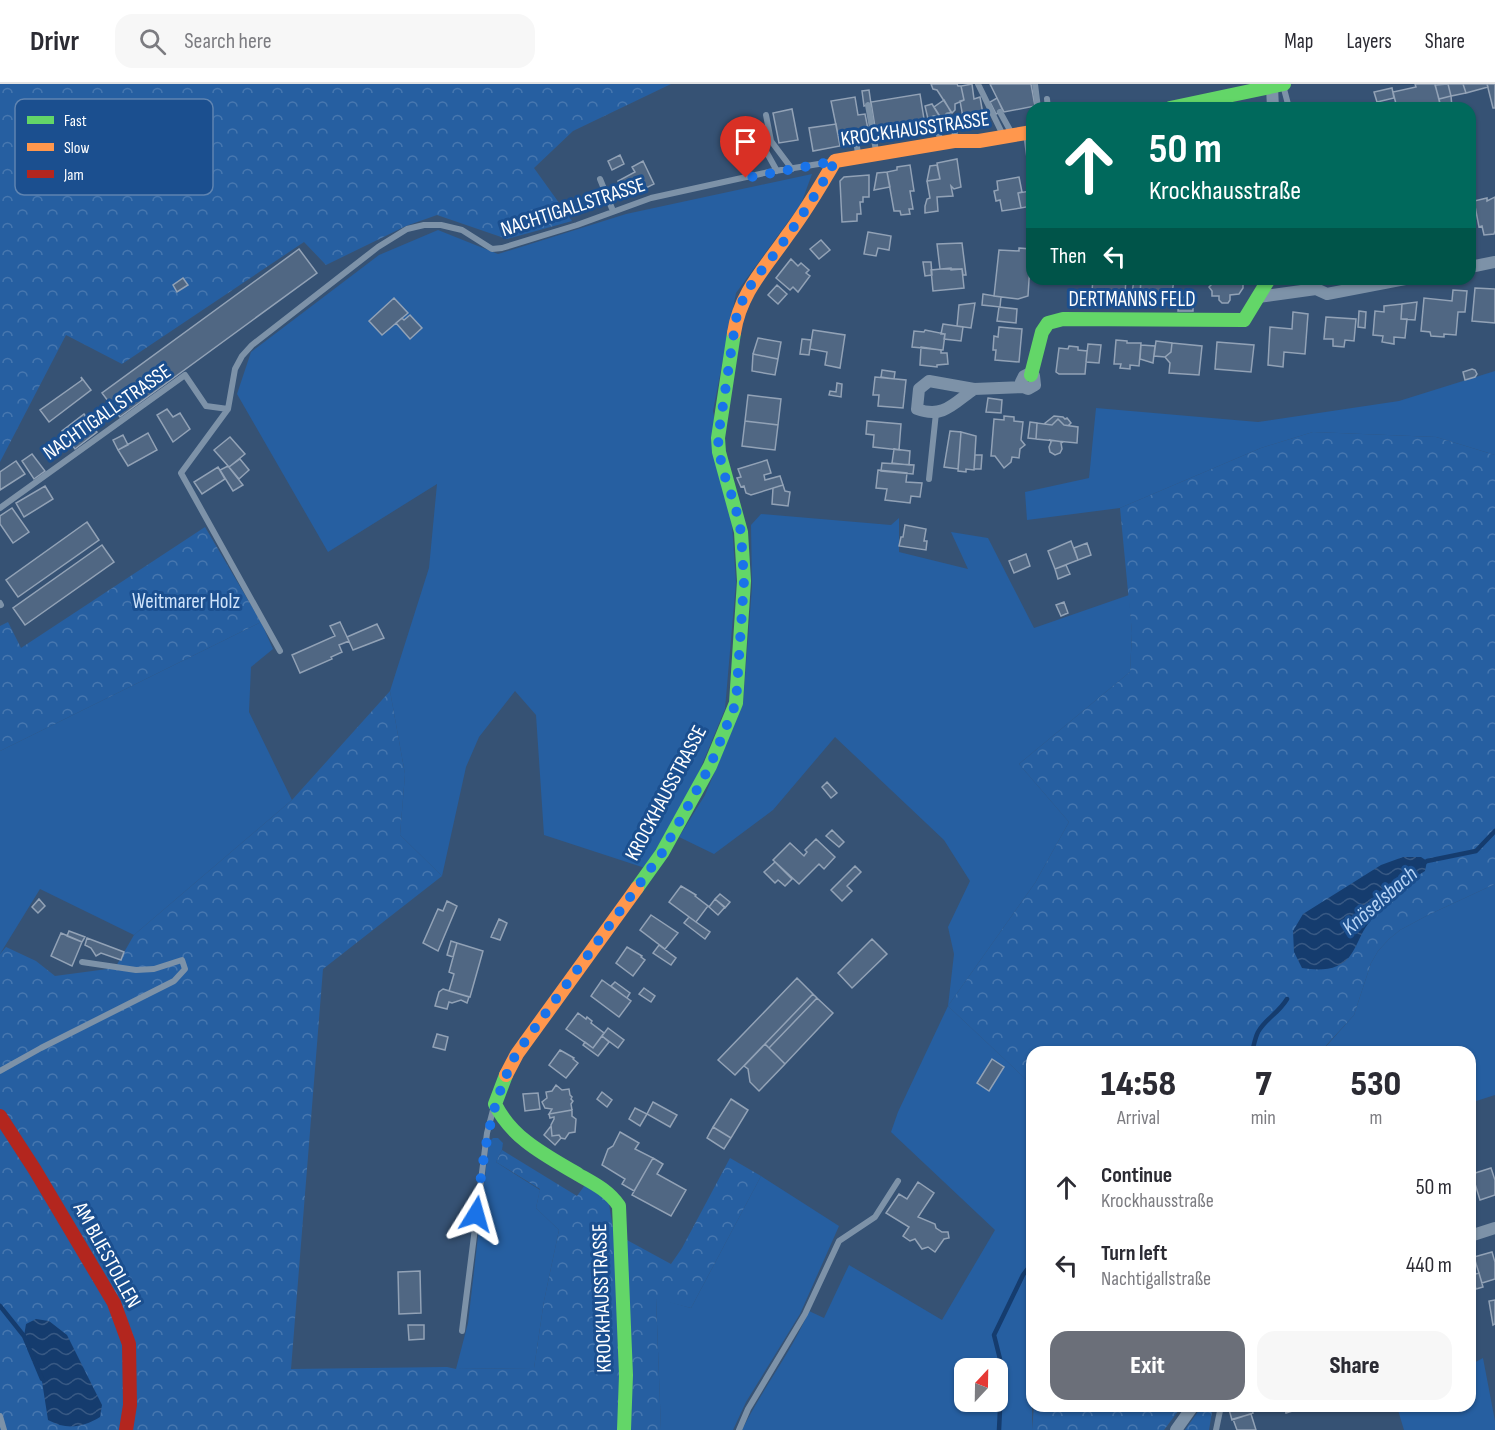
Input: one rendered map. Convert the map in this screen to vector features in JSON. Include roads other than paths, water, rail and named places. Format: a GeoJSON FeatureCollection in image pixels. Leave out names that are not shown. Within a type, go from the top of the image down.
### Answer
{"type":"FeatureCollection","features":[{"type":"Feature","properties":{"kind":"street"},"geometry":{"type":"LineString","coordinates":[[1210,102],[1241,97],[1280,85]]}},
{"type":"Feature","properties":{"kind":"street"},"geometry":{"type":"LineString","coordinates":[[1276,102],[1280,85]]}},
{"type":"Feature","properties":{"kind":"street","name":"KROCKHAUSSTRASSE"},"geometry":{"type":"LineString","coordinates":[[624,1430],[626,1375],[619,1206],[606,1190],[532,1145],[510,1128],[495,1104],[516,1054],[662,853],[710,766],[736,703],[744,581],[741,532],[735,505],[724,474],[718,438],[736,319],[741,301],[752,282],[775,254],[815,196],[835,161],[948,142],[979,141],[1019,134]]}},
{"type":"Feature","properties":{"kind":"street"},"geometry":{"type":"LineString","coordinates":[[1476,266],[1495,262]]}},
{"type":"Feature","properties":{"kind":"street","name":"DERTMANNS FELD"},"geometry":{"type":"LineString","coordinates":[[936,413],[918,409],[919,389],[929,381],[974,389],[1027,381],[1042,332],[1048,323],[1063,319],[1244,320],[1265,285]]}},
{"type":"Feature","properties":{"kind":"street"},"geometry":{"type":"LineString","coordinates":[[1258,297],[1308,285]]}},
{"type":"Feature","properties":{"kind":"street"},"geometry":{"type":"LineString","coordinates":[[1314,285],[1328,294],[1374,285]]}},
{"type":"Feature","properties":{"kind":"street"},"geometry":{"type":"LineString","coordinates":[[936,413],[940,413],[974,389]]}},
{"type":"Feature","properties":{"kind":"street","name":"AM BLIESTOLLEN"},"geometry":{"type":"LineString","coordinates":[[0,1116],[114,1303],[129,1344],[130,1405],[126,1430]]}},
{"type":"Feature","properties":{"kind":"street"},"geometry":{"type":"LineString","coordinates":[[1476,1234],[1495,1228]]}},
{"type":"Feature","properties":{"kind":"street"},"geometry":{"type":"LineString","coordinates":[[1176,1430],[1188,1412]]}},
{"type":"Feature","properties":{"kind":"lane"},"geometry":{"type":"LineString","coordinates":[[978,84],[1019,134],[1026,158]]}},
{"type":"Feature","properties":{"kind":"lane"},"geometry":{"type":"LineString","coordinates":[[1035,84],[1037,102]]}},
{"type":"Feature","properties":{"kind":"lane"},"geometry":{"type":"LineString","coordinates":[[1280,85],[1287,102]]}},
{"type":"Feature","properties":{"kind":"lane"},"geometry":{"type":"LineString","coordinates":[[868,105],[876,154]]}},
{"type":"Feature","properties":{"kind":"lane"},"geometry":{"type":"LineString","coordinates":[[1000,112],[1019,134]]}},
{"type":"Feature","properties":{"kind":"lane"},"geometry":{"type":"LineString","coordinates":[[766,115],[771,141],[792,168]]}},
{"type":"Feature","properties":{"kind":"lane"},"geometry":{"type":"LineString","coordinates":[[934,118],[948,142],[955,132],[948,115]]}},
{"type":"Feature","properties":{"kind":"lane"},"geometry":{"type":"LineString","coordinates":[[855,132],[859,157]]}},
{"type":"Feature","properties":{"kind":"lane"},"geometry":{"type":"LineString","coordinates":[[758,137],[777,171]]}},
{"type":"Feature","properties":{"kind":"lane","name":"NACHTIGALLSTRASSE"},"geometry":{"type":"LineString","coordinates":[[280,651],[181,473],[228,409],[235,369],[242,356],[252,345],[378,247],[407,229],[424,225],[441,225],[462,230],[492,249],[502,248],[651,198],[835,161]]}},
{"type":"Feature","properties":{"kind":"lane"},"geometry":{"type":"LineString","coordinates":[[600,178],[613,212]]}},
{"type":"Feature","properties":{"kind":"lane","name":"NACHTIGALLSTRASSE"},"geometry":{"type":"LineString","coordinates":[[0,508],[185,375],[206,406],[228,409]]}},
{"type":"Feature","properties":{"kind":"lane"},"geometry":{"type":"LineString","coordinates":[[929,479],[936,413]]}},
{"type":"Feature","properties":{"kind":"lane"},"geometry":{"type":"LineString","coordinates":[[0,1071],[174,981],[185,969],[182,960],[154,969],[136,970],[82,962]]}},
{"type":"Feature","properties":{"kind":"lane"},"geometry":{"type":"LineString","coordinates":[[462,1331],[488,1133],[495,1104]]}},
{"type":"Feature","properties":{"kind":"lane"},"geometry":{"type":"LineString","coordinates":[[739,1430],[748,1409],[805,1314],[839,1240],[875,1217],[898,1182]]}},
{"type":"Feature","properties":{"kind":"lane"},"geometry":{"type":"LineString","coordinates":[[1216,1430],[1220,1412]]}},
{"type":"Feature","properties":{"kind":"lane"},"geometry":{"type":"LineString","coordinates":[[0,1416],[4,1430]]}},
{"type":"Feature","properties":{"kind":"water"},"geometry":{"type":"Polygon","coordinates":[[[1403,857],[1421,857],[1427,861],[1425,871],[1401,888],[1381,908],[1366,927],[1347,959],[1330,968],[1302,968],[1294,952],[1293,931],[1303,914],[1381,865],[1403,857]]]}},
{"type":"Feature","properties":{"kind":"water"},"geometry":{"type":"Polygon","coordinates":[[[36,1319],[49,1321],[67,1335],[102,1405],[100,1417],[87,1424],[74,1426],[61,1425],[48,1420],[41,1375],[24,1336],[26,1324],[36,1319]]]}},
{"type":"Feature","properties":{"kind":"waterway","name":"Knöselsbach"},"geometry":{"type":"LineString","coordinates":[[1424,863],[1476,851],[1495,831]]}},
{"type":"Feature","properties":{"kind":"waterway","name":"Knöselsbach"},"geometry":{"type":"LineString","coordinates":[[1254,1046],[1261,1027],[1287,999]]}},
{"type":"Feature","properties":{"kind":"waterway","name":"Knöselsbach"},"geometry":{"type":"LineString","coordinates":[[999,1430],[1002,1367],[994,1335],[1026,1271]]}},
{"type":"Feature","properties":{"kind":"waterway"},"geometry":{"type":"LineString","coordinates":[[0,1306],[24,1336],[42,1379]]}},
{"type":"Feature","properties":{"kind":"park label","name":"Weitmarer Holz"},"geometry":{"type":"Point","coordinates":[186,601]}}]}
